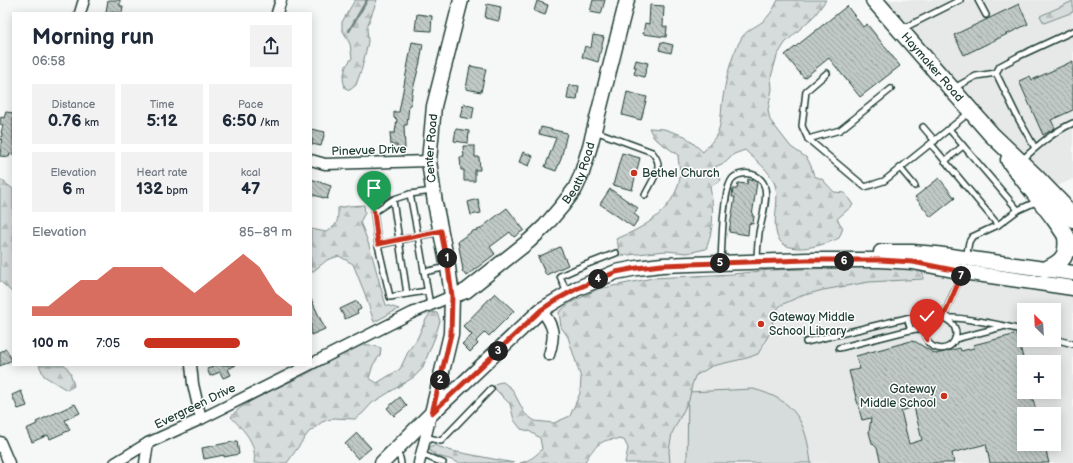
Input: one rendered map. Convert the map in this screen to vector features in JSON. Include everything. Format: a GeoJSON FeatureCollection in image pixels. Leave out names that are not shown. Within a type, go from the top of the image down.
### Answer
{"type":"FeatureCollection","features":[{"type":"Feature","properties":{"kind":"main road","name":"Center Road"},"geometry":{"type":"LineString","coordinates":[[432,413],[451,334],[452,296],[429,161],[434,106],[461,0]]}},
{"type":"Feature","properties":{"kind":"main road","name":"Beatty Road"},"geometry":{"type":"LineString","coordinates":[[452,296],[466,291],[529,240],[544,226],[575,189],[581,176],[594,130],[627,0]]}},
{"type":"Feature","properties":{"kind":"main road","name":"Haymaker Road"},"geometry":{"type":"LineString","coordinates":[[874,0],[991,134],[1071,212]]}},
{"type":"Feature","properties":{"kind":"main road","name":"Haymaker Road"},"geometry":{"type":"LineString","coordinates":[[991,134],[1025,183],[1070,242]]}},
{"type":"Feature","properties":{"kind":"main road"},"geometry":{"type":"LineString","coordinates":[[1047,269],[1056,265],[1063,258],[1070,242]]}},
{"type":"Feature","properties":{"kind":"main road"},"geometry":{"type":"LineString","coordinates":[[382,463],[432,413],[541,310],[597,279],[616,272],[662,265],[807,260],[851,254],[894,251],[912,252],[964,265],[1073,288]]}},
{"type":"Feature","properties":{"kind":"main road"},"geometry":{"type":"LineString","coordinates":[[964,265],[1047,269],[1073,273]]}},
{"type":"Feature","properties":{"kind":"street"},"geometry":{"type":"LineString","coordinates":[[80,12],[84,0]]}},
{"type":"Feature","properties":{"kind":"street"},"geometry":{"type":"LineString","coordinates":[[277,12],[281,0]]}},
{"type":"Feature","properties":{"kind":"street","name":"Pinevue Drive"},"geometry":{"type":"LineString","coordinates":[[312,160],[325,164],[429,161]]}},
{"type":"Feature","properties":{"kind":"street","name":"Evergreen Drive"},"geometry":{"type":"LineString","coordinates":[[312,363],[430,305],[452,296]]}},
{"type":"Feature","properties":{"kind":"street"},"geometry":{"type":"LineString","coordinates":[[541,310],[553,329],[553,340],[549,355]]}},
{"type":"Feature","properties":{"kind":"street"},"geometry":{"type":"LineString","coordinates":[[191,366],[193,384],[201,419]]}},
{"type":"Feature","properties":{"kind":"street","name":"Evergreen Drive"},"geometry":{"type":"LineString","coordinates":[[116,463],[148,443],[201,419],[306,366]]}},
{"type":"Feature","properties":{"kind":"street","name":"Center Road"},"geometry":{"type":"LineString","coordinates":[[420,459],[432,413]]}},
{"type":"Feature","properties":{"kind":"street"},"geometry":{"type":"LineString","coordinates":[[0,442],[9,463]]}},
{"type":"Feature","properties":{"kind":"street"},"geometry":{"type":"LineString","coordinates":[[145,463],[148,443]]}},
{"type":"Feature","properties":{"kind":"lane"},"geometry":{"type":"LineString","coordinates":[[899,30],[960,0]]}},
{"type":"Feature","properties":{"kind":"lane"},"geometry":{"type":"LineString","coordinates":[[978,0],[986,15]]}},
{"type":"Feature","properties":{"kind":"lane"},"geometry":{"type":"LineString","coordinates":[[996,73],[1000,66],[1073,31]]}},
{"type":"Feature","properties":{"kind":"lane"},"geometry":{"type":"LineString","coordinates":[[827,72],[806,91],[802,126],[808,139],[865,187],[884,181],[971,111]]}},
{"type":"Feature","properties":{"kind":"lane"},"geometry":{"type":"LineString","coordinates":[[951,89],[976,76],[996,73]]}},
{"type":"Feature","properties":{"kind":"lane"},"geometry":{"type":"LineString","coordinates":[[996,73],[1018,118],[1035,148]]}},
{"type":"Feature","properties":{"kind":"lane"},"geometry":{"type":"LineString","coordinates":[[808,139],[840,130],[891,89]]}},
{"type":"Feature","properties":{"kind":"lane"},"geometry":{"type":"LineString","coordinates":[[1020,162],[1035,148],[1065,127],[1073,124]]}},
{"type":"Feature","properties":{"kind":"lane"},"geometry":{"type":"LineString","coordinates":[[923,127],[945,161],[998,225]]}},
{"type":"Feature","properties":{"kind":"lane"},"geometry":{"type":"LineString","coordinates":[[948,129],[1018,210]]}},
{"type":"Feature","properties":{"kind":"lane"},"geometry":{"type":"LineString","coordinates":[[594,130],[652,152],[658,161],[658,167],[645,196]]}},
{"type":"Feature","properties":{"kind":"lane"},"geometry":{"type":"LineString","coordinates":[[945,161],[963,146]]}},
{"type":"Feature","properties":{"kind":"lane"},"geometry":{"type":"LineString","coordinates":[[900,168],[916,186]]}},
{"type":"Feature","properties":{"kind":"lane"},"geometry":{"type":"LineString","coordinates":[[721,263],[726,195],[733,178],[741,174],[751,174],[757,176],[762,180],[765,187],[766,195],[759,233],[757,262]]}},
{"type":"Feature","properties":{"kind":"lane"},"geometry":{"type":"LineString","coordinates":[[427,291],[390,297],[378,244],[374,212],[393,200],[410,194],[433,191]]}},
{"type":"Feature","properties":{"kind":"lane"},"geometry":{"type":"LineString","coordinates":[[410,194],[430,305]]}},
{"type":"Feature","properties":{"kind":"lane"},"geometry":{"type":"LineString","coordinates":[[393,200],[407,294]]}},
{"type":"Feature","properties":{"kind":"lane"},"geometry":{"type":"LineString","coordinates":[[941,318],[964,265],[969,242],[972,237],[998,225],[1018,210],[1039,200]]}},
{"type":"Feature","properties":{"kind":"lane"},"geometry":{"type":"LineString","coordinates":[[378,244],[441,231]]}},
{"type":"Feature","properties":{"kind":"lane"},"geometry":{"type":"LineString","coordinates":[[568,294],[560,276],[616,253]]}},
{"type":"Feature","properties":{"kind":"lane"},"geometry":{"type":"LineString","coordinates":[[424,272],[448,267]]}},
{"type":"Feature","properties":{"kind":"lane"},"geometry":{"type":"LineString","coordinates":[[907,318],[911,330]]}},
{"type":"Feature","properties":{"kind":"lane"},"geometry":{"type":"LineString","coordinates":[[806,342],[907,318],[960,318],[1017,329]]}},
{"type":"Feature","properties":{"kind":"lane"},"geometry":{"type":"LineString","coordinates":[[955,339],[956,335],[954,326],[948,320],[941,318],[930,322],[926,330],[927,340],[934,347],[944,349],[948,347],[955,339],[1006,326]]}},
{"type":"Feature","properties":{"kind":"lane"},"geometry":{"type":"LineString","coordinates":[[839,348],[911,330],[926,330]]}},
{"type":"Feature","properties":{"kind":"lane"},"geometry":{"type":"LineString","coordinates":[[1061,341],[1073,344]]}},
{"type":"Feature","properties":{"kind":"lane"},"geometry":{"type":"LineString","coordinates":[[425,437],[441,441],[491,389]]}},
{"type":"Feature","properties":{"kind":"lane"},"geometry":{"type":"LineString","coordinates":[[395,450],[401,463]]}},
{"type":"Feature","properties":{"kind":"lane"},"geometry":{"type":"LineString","coordinates":[[420,459],[443,463]]}},
{"type":"Feature","properties":{"kind":"shaded area"},"geometry":{"type":"Polygon","coordinates":[[[874,0],[1073,0],[1073,179],[1048,190],[874,0]]]}},
{"type":"Feature","properties":{"kind":"shaded area"},"geometry":{"type":"Polygon","coordinates":[[[897,269],[936,270],[1073,292],[1073,463],[656,463],[656,439],[705,357],[775,293],[897,269]]]}},
{"type":"Feature","properties":{"kind":"green space"},"geometry":{"type":"Polygon","coordinates":[[[355,0],[377,0],[367,27],[368,42],[362,68],[356,85],[350,90],[345,88],[343,79],[346,66],[352,58],[350,44],[342,29],[342,22],[355,0]]]}},
{"type":"Feature","properties":{"kind":"green space"},"geometry":{"type":"Polygon","coordinates":[[[778,0],[826,0],[815,15],[785,43],[777,56],[771,77],[772,89],[768,110],[770,120],[791,147],[807,158],[814,176],[822,179],[834,192],[845,193],[853,205],[837,219],[843,228],[839,238],[813,247],[803,248],[793,248],[785,245],[779,240],[775,225],[777,196],[775,185],[766,170],[745,150],[734,154],[726,162],[715,167],[721,180],[710,187],[712,202],[712,226],[706,249],[687,253],[666,251],[619,256],[616,239],[627,235],[657,216],[672,199],[677,189],[680,177],[678,155],[654,138],[649,128],[664,129],[685,136],[703,152],[718,132],[726,79],[737,46],[750,29],[767,18],[778,0]]]}},
{"type":"Feature","properties":{"kind":"green space"},"geometry":{"type":"Polygon","coordinates":[[[1073,1],[1073,12],[1044,23],[1040,16],[1073,1]]]}},
{"type":"Feature","properties":{"kind":"green space"},"geometry":{"type":"Polygon","coordinates":[[[0,179],[12,188],[12,292],[0,281],[0,179]]]}},
{"type":"Feature","properties":{"kind":"green space"},"geometry":{"type":"Polygon","coordinates":[[[364,205],[365,213],[360,222],[371,252],[386,305],[399,309],[374,322],[353,264],[339,256],[327,260],[312,272],[312,229],[326,232],[336,223],[338,208],[364,205]]]}},
{"type":"Feature","properties":{"kind":"green space"},"geometry":{"type":"Polygon","coordinates":[[[908,266],[923,273],[923,279],[869,282],[823,290],[801,296],[781,305],[772,315],[773,327],[758,354],[712,366],[695,376],[689,400],[672,433],[669,451],[670,463],[625,463],[628,448],[624,440],[617,439],[605,441],[600,444],[584,463],[520,463],[532,458],[542,449],[540,438],[529,431],[521,429],[514,420],[510,404],[494,386],[497,383],[503,382],[512,389],[525,414],[535,421],[554,423],[570,416],[580,393],[581,378],[568,337],[561,327],[559,312],[570,303],[598,289],[653,278],[733,274],[770,270],[908,266]]]}},
{"type":"Feature","properties":{"kind":"green space"},"geometry":{"type":"Polygon","coordinates":[[[431,312],[437,313],[440,321],[422,369],[414,377],[372,403],[355,419],[334,418],[322,422],[308,433],[287,463],[254,463],[254,449],[248,437],[231,417],[236,411],[266,393],[308,373],[349,350],[362,345],[370,345],[381,348],[380,355],[373,365],[369,378],[377,383],[400,369],[431,312]]]}},
{"type":"Feature","properties":{"kind":"green space"},"geometry":{"type":"Polygon","coordinates":[[[39,366],[66,366],[70,372],[74,386],[67,390],[44,376],[39,366]]]}},
{"type":"Feature","properties":{"kind":"green space"},"geometry":{"type":"Polygon","coordinates":[[[753,389],[780,399],[789,406],[802,424],[809,448],[811,463],[687,463],[688,392],[753,389]]]}},
{"type":"Feature","properties":{"kind":"green space"},"geometry":{"type":"Polygon","coordinates":[[[434,445],[452,451],[514,463],[459,463],[437,456],[430,451],[429,447],[434,445]]]}},
{"type":"Feature","properties":{"kind":"building"},"geometry":{"type":"Polygon","coordinates":[[[108,0],[120,0],[120,6],[123,6],[122,12],[106,12],[108,0]]]}},
{"type":"Feature","properties":{"kind":"building"},"geometry":{"type":"Polygon","coordinates":[[[593,0],[605,0],[601,14],[590,12],[593,0]]]}},
{"type":"Feature","properties":{"kind":"building"},"geometry":{"type":"Polygon","coordinates":[[[537,1],[548,5],[545,15],[534,11],[537,1]]]}},
{"type":"Feature","properties":{"kind":"building"},"geometry":{"type":"Polygon","coordinates":[[[487,4],[501,7],[499,21],[485,18],[487,4]]]}},
{"type":"Feature","properties":{"kind":"building"},"geometry":{"type":"Polygon","coordinates":[[[1019,4],[1028,24],[964,55],[954,35],[1019,4]]]}},
{"type":"Feature","properties":{"kind":"building"},"geometry":{"type":"Polygon","coordinates":[[[650,5],[664,6],[663,26],[667,27],[666,37],[643,34],[645,23],[649,24],[650,5]]]}},
{"type":"Feature","properties":{"kind":"building"},"geometry":{"type":"Polygon","coordinates":[[[847,6],[863,27],[867,24],[900,66],[860,97],[829,58],[804,78],[785,55],[847,6]]]}},
{"type":"Feature","properties":{"kind":"building"},"geometry":{"type":"Polygon","coordinates":[[[417,14],[432,16],[431,31],[415,30],[417,14]]]}},
{"type":"Feature","properties":{"kind":"building"},"geometry":{"type":"Polygon","coordinates":[[[593,35],[604,37],[598,62],[582,57],[585,46],[591,48],[593,35]]]}},
{"type":"Feature","properties":{"kind":"building"},"geometry":{"type":"Polygon","coordinates":[[[412,42],[423,44],[412,93],[411,105],[409,105],[407,125],[404,125],[405,149],[397,150],[397,145],[391,145],[390,133],[395,133],[397,119],[394,118],[394,112],[399,112],[412,42]]]}},
{"type":"Feature","properties":{"kind":"building"},"geometry":{"type":"Polygon","coordinates":[[[661,42],[673,45],[671,53],[659,50],[661,42]]]}},
{"type":"Feature","properties":{"kind":"building"},"geometry":{"type":"Polygon","coordinates":[[[636,60],[648,63],[644,77],[634,74],[636,60]]]}},
{"type":"Feature","properties":{"kind":"building"},"geometry":{"type":"Polygon","coordinates":[[[1073,61],[1073,110],[1051,120],[1055,128],[1043,135],[1019,81],[1030,76],[1032,80],[1073,61]]]}},
{"type":"Feature","properties":{"kind":"building"},"geometry":{"type":"Polygon","coordinates":[[[470,66],[486,69],[481,92],[466,89],[470,66]]]}},
{"type":"Feature","properties":{"kind":"building"},"geometry":{"type":"Polygon","coordinates":[[[569,85],[579,86],[577,100],[567,99],[569,85]]]}},
{"type":"Feature","properties":{"kind":"building"},"geometry":{"type":"Polygon","coordinates":[[[627,92],[647,97],[641,120],[622,115],[627,92]]]}},
{"type":"Feature","properties":{"kind":"building"},"geometry":{"type":"Polygon","coordinates":[[[463,104],[474,107],[472,119],[460,117],[463,104]]]}},
{"type":"Feature","properties":{"kind":"building"},"geometry":{"type":"Polygon","coordinates":[[[6,112],[12,113],[12,155],[10,154],[9,157],[0,156],[1,133],[3,125],[0,124],[0,121],[1,117],[4,118],[6,112]]]}},
{"type":"Feature","properties":{"kind":"building"},"geometry":{"type":"Polygon","coordinates":[[[541,127],[567,133],[561,159],[556,171],[545,167],[556,138],[539,134],[541,127]]]}},
{"type":"Feature","properties":{"kind":"building"},"geometry":{"type":"Polygon","coordinates":[[[312,129],[325,132],[321,146],[312,144],[312,129]]]}},
{"type":"Feature","properties":{"kind":"building"},"geometry":{"type":"Polygon","coordinates":[[[456,129],[469,131],[468,143],[454,141],[456,129]]]}},
{"type":"Feature","properties":{"kind":"building"},"geometry":{"type":"Polygon","coordinates":[[[463,146],[475,146],[475,157],[479,157],[480,170],[475,170],[475,181],[464,181],[464,170],[461,170],[460,157],[464,157],[463,146]]]}},
{"type":"Feature","properties":{"kind":"building"},"geometry":{"type":"Polygon","coordinates":[[[523,152],[533,156],[529,166],[519,162],[523,152]]]}},
{"type":"Feature","properties":{"kind":"building"},"geometry":{"type":"Polygon","coordinates":[[[622,153],[640,158],[632,190],[613,185],[622,153]]]}},
{"type":"Feature","properties":{"kind":"building"},"geometry":{"type":"Polygon","coordinates":[[[939,178],[955,198],[931,217],[915,197],[939,178]]]}},
{"type":"Feature","properties":{"kind":"building"},"geometry":{"type":"Polygon","coordinates":[[[312,179],[331,186],[327,199],[312,194],[312,179]]]}},
{"type":"Feature","properties":{"kind":"building"},"geometry":{"type":"Polygon","coordinates":[[[389,179],[391,196],[385,200],[381,200],[379,180],[389,179]]]}},
{"type":"Feature","properties":{"kind":"building"},"geometry":{"type":"Polygon","coordinates":[[[748,179],[757,182],[752,216],[754,216],[753,224],[749,223],[748,235],[729,232],[735,197],[732,197],[733,189],[737,189],[738,183],[747,184],[748,179]]]}},
{"type":"Feature","properties":{"kind":"building"},"geometry":{"type":"Polygon","coordinates":[[[610,189],[638,208],[634,214],[639,218],[633,227],[600,204],[610,189]]]}},
{"type":"Feature","properties":{"kind":"building"},"geometry":{"type":"Polygon","coordinates":[[[478,199],[481,213],[471,215],[468,202],[478,199]]]}},
{"type":"Feature","properties":{"kind":"building"},"geometry":{"type":"Polygon","coordinates":[[[507,208],[524,230],[514,237],[510,232],[490,247],[495,254],[466,276],[462,271],[458,241],[473,231],[481,229],[507,208]]]}},
{"type":"Feature","properties":{"kind":"building"},"geometry":{"type":"Polygon","coordinates":[[[560,247],[568,265],[546,275],[538,257],[560,247]]]}},
{"type":"Feature","properties":{"kind":"building"},"geometry":{"type":"Polygon","coordinates":[[[495,293],[514,311],[489,336],[485,332],[476,341],[478,344],[470,352],[462,344],[472,335],[463,326],[495,293]]]}},
{"type":"Feature","properties":{"kind":"building"},"geometry":{"type":"Polygon","coordinates":[[[312,301],[325,329],[312,335],[312,301]]]}},
{"type":"Feature","properties":{"kind":"building"},"geometry":{"type":"Polygon","coordinates":[[[357,301],[361,309],[357,311],[358,313],[345,319],[340,309],[357,301]]]}},
{"type":"Feature","properties":{"kind":"building","name":"Gateway Middle School"},"geometry":{"type":"Polygon","coordinates":[[[1017,334],[1017,347],[1020,347],[1022,355],[1017,355],[1017,399],[1033,399],[1035,407],[1017,407],[1017,451],[1046,451],[1049,463],[990,463],[986,444],[952,453],[954,463],[881,463],[877,448],[872,443],[869,432],[871,418],[862,420],[849,371],[860,369],[856,356],[911,341],[916,342],[936,354],[960,348],[961,351],[974,348],[973,345],[1017,334]],[[914,407],[901,411],[909,444],[922,440],[914,407]]]}},
{"type":"Feature","properties":{"kind":"building"},"geometry":{"type":"Polygon","coordinates":[[[6,349],[12,360],[0,366],[0,352],[6,349]]]}},
{"type":"Feature","properties":{"kind":"building"},"geometry":{"type":"Polygon","coordinates":[[[234,366],[228,369],[231,375],[223,378],[220,372],[210,376],[207,369],[213,367],[234,366]]]}},
{"type":"Feature","properties":{"kind":"building"},"geometry":{"type":"Polygon","coordinates":[[[21,391],[27,406],[18,409],[12,395],[21,391]]]}},
{"type":"Feature","properties":{"kind":"building"},"geometry":{"type":"Polygon","coordinates":[[[400,397],[407,406],[394,416],[387,408],[400,397]]]}},
{"type":"Feature","properties":{"kind":"building"},"geometry":{"type":"Polygon","coordinates":[[[75,404],[80,413],[65,420],[70,430],[50,439],[48,435],[32,442],[26,429],[37,424],[36,422],[75,404]]]}},
{"type":"Feature","properties":{"kind":"building"},"geometry":{"type":"Polygon","coordinates":[[[357,433],[371,448],[358,459],[345,444],[357,433]]]}},
{"type":"Feature","properties":{"kind":"building"},"geometry":{"type":"Polygon","coordinates":[[[237,441],[239,454],[204,459],[202,448],[237,441]]]}},
{"type":"Feature","properties":{"kind":"waterway"},"geometry":{"type":"LineString","coordinates":[[349,31],[367,0]]}},
{"type":"Feature","properties":{"kind":"place","name":"Bethel Church"},"geometry":{"type":"Point","coordinates":[634,173]}},
{"type":"Feature","properties":{"kind":"place","name":"Gateway Middle School Library"},"geometry":{"type":"Point","coordinates":[761,324]}},
{"type":"Feature","properties":{"kind":"place","name":"Gateway Middle School"},"geometry":{"type":"Point","coordinates":[944,396]}},
{"type":"Feature","properties":{"kind":"route"},"geometry":{"type":"LineString","coordinates":[[374,212],[378,244],[441,231],[452,296],[451,334],[432,413],[541,310],[556,300],[597,279],[616,272],[637,268],[662,265],[807,260],[880,260],[913,262],[963,272],[943,318],[938,318],[930,322],[927,326],[925,335],[927,340]]}}]}
